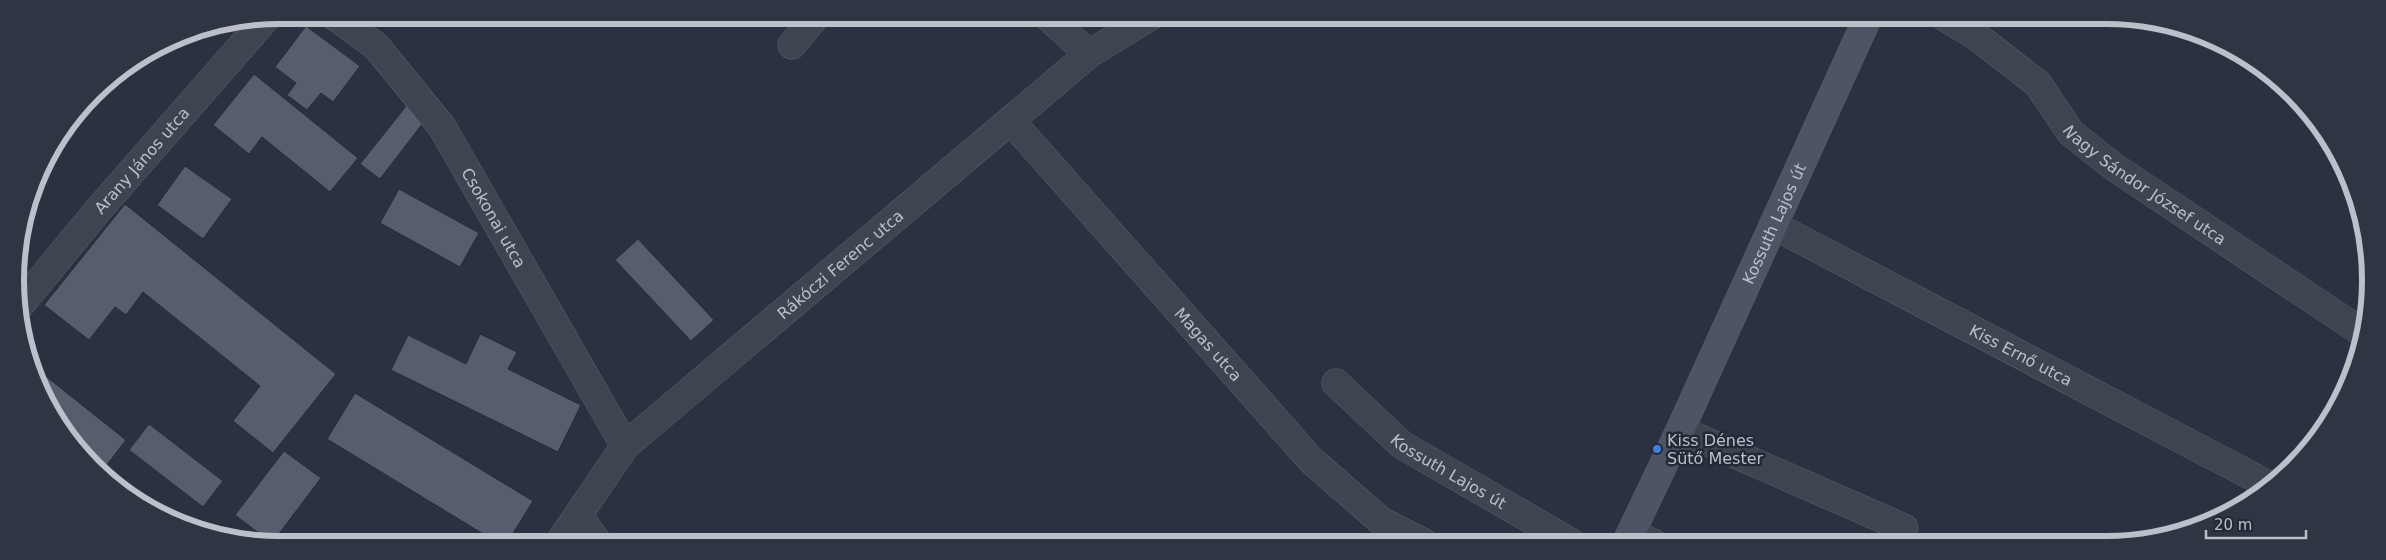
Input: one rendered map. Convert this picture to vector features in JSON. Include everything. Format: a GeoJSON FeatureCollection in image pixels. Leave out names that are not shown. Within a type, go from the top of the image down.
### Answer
{"type":"FeatureCollection","features":[{"type":"Feature","properties":{"kind":"main road","name":"Kossuth Lajos út"},"geometry":{"type":"LineString","coordinates":[[1638,536],[1680,430],[1865,24]]}},
{"type":"Feature","properties":{"kind":"street","name":"Arany János utca"},"geometry":{"type":"LineString","coordinates":[[24,300],[99,209],[260,24]]}},
{"type":"Feature","properties":{"kind":"street","name":"Csokonai utca"},"geometry":{"type":"LineString","coordinates":[[345,24],[376,46],[442,127],[625,446]]}},
{"type":"Feature","properties":{"kind":"street"},"geometry":{"type":"LineString","coordinates":[[792,45],[809,24]]}},
{"type":"Feature","properties":{"kind":"street"},"geometry":{"type":"LineString","coordinates":[[1056,24],[1089,54]]}},
{"type":"Feature","properties":{"kind":"street","name":"Rákóczi Ferenc utca"},"geometry":{"type":"LineString","coordinates":[[564,536],[625,446],[1089,54],[1138,24]]}},
{"type":"Feature","properties":{"kind":"street","name":"Nagy Sándor József utca"},"geometry":{"type":"LineString","coordinates":[[1956,24],[1975,36],[2038,84],[2071,133],[2114,167],[2357,330]]}},
{"type":"Feature","properties":{"kind":"street","name":"Magas utca"},"geometry":{"type":"LineString","coordinates":[[1012,121],[1311,460],[1381,521],[1410,536]]}},
{"type":"Feature","properties":{"kind":"street","name":"Kiss Ernő utca"},"geometry":{"type":"LineString","coordinates":[[1773,225],[2263,482]]}},
{"type":"Feature","properties":{"kind":"street","name":"Kossuth Lajos út"},"geometry":{"type":"LineString","coordinates":[[1336,383],[1402,445],[1560,536]]}},
{"type":"Feature","properties":{"kind":"street"},"geometry":{"type":"LineString","coordinates":[[1680,430],[1904,528]]}},
{"type":"Feature","properties":{"kind":"street"},"geometry":{"type":"LineString","coordinates":[[578,515],[593,536]]}},
{"type":"Feature","properties":{"kind":"building"},"geometry":{"type":"Polygon","coordinates":[[[306,26],[360,66],[333,102],[321,93],[307,110],[287,95],[296,83],[275,67],[306,26]]]}},
{"type":"Feature","properties":{"kind":"building"},"geometry":{"type":"Polygon","coordinates":[[[254,74],[358,158],[330,192],[262,137],[249,154],[213,125],[254,74]]]}},
{"type":"Feature","properties":{"kind":"building"},"geometry":{"type":"Polygon","coordinates":[[[407,105],[426,119],[380,179],[360,164],[407,105]]]}},
{"type":"Feature","properties":{"kind":"building"},"geometry":{"type":"Polygon","coordinates":[[[185,166],[232,199],[203,239],[157,205],[185,166]]]}},
{"type":"Feature","properties":{"kind":"building"},"geometry":{"type":"Polygon","coordinates":[[[399,189],[479,233],[460,267],[380,223],[399,189]]]}},
{"type":"Feature","properties":{"kind":"building"},"geometry":{"type":"Polygon","coordinates":[[[125,204],[336,374],[273,453],[233,421],[260,386],[143,292],[126,315],[115,307],[89,340],[44,305],[125,204]]]}},
{"type":"Feature","properties":{"kind":"building"},"geometry":{"type":"Polygon","coordinates":[[[638,239],[714,320],[691,341],[615,260],[638,239]]]}},
{"type":"Feature","properties":{"kind":"building"},"geometry":{"type":"Polygon","coordinates":[[[480,334],[517,352],[508,369],[581,405],[558,452],[391,370],[408,335],[466,364],[480,334]]]}},
{"type":"Feature","properties":{"kind":"building"},"geometry":{"type":"Polygon","coordinates":[[[41,372],[126,440],[105,467],[87,449],[67,422],[50,393],[41,372]]]}},
{"type":"Feature","properties":{"kind":"building"},"geometry":{"type":"Polygon","coordinates":[[[355,393],[533,501],[511,536],[486,536],[327,439],[355,393]]]}},
{"type":"Feature","properties":{"kind":"building"},"geometry":{"type":"Polygon","coordinates":[[[149,424],[223,481],[203,507],[129,450],[149,424]]]}},
{"type":"Feature","properties":{"kind":"building"},"geometry":{"type":"Polygon","coordinates":[[[284,451],[321,478],[277,536],[263,536],[235,515],[284,451]]]}},
{"type":"Feature","properties":{"kind":"place","name":"Kiss Dénes Sütő Mester"},"geometry":{"type":"Point","coordinates":[1657,449]}}]}
